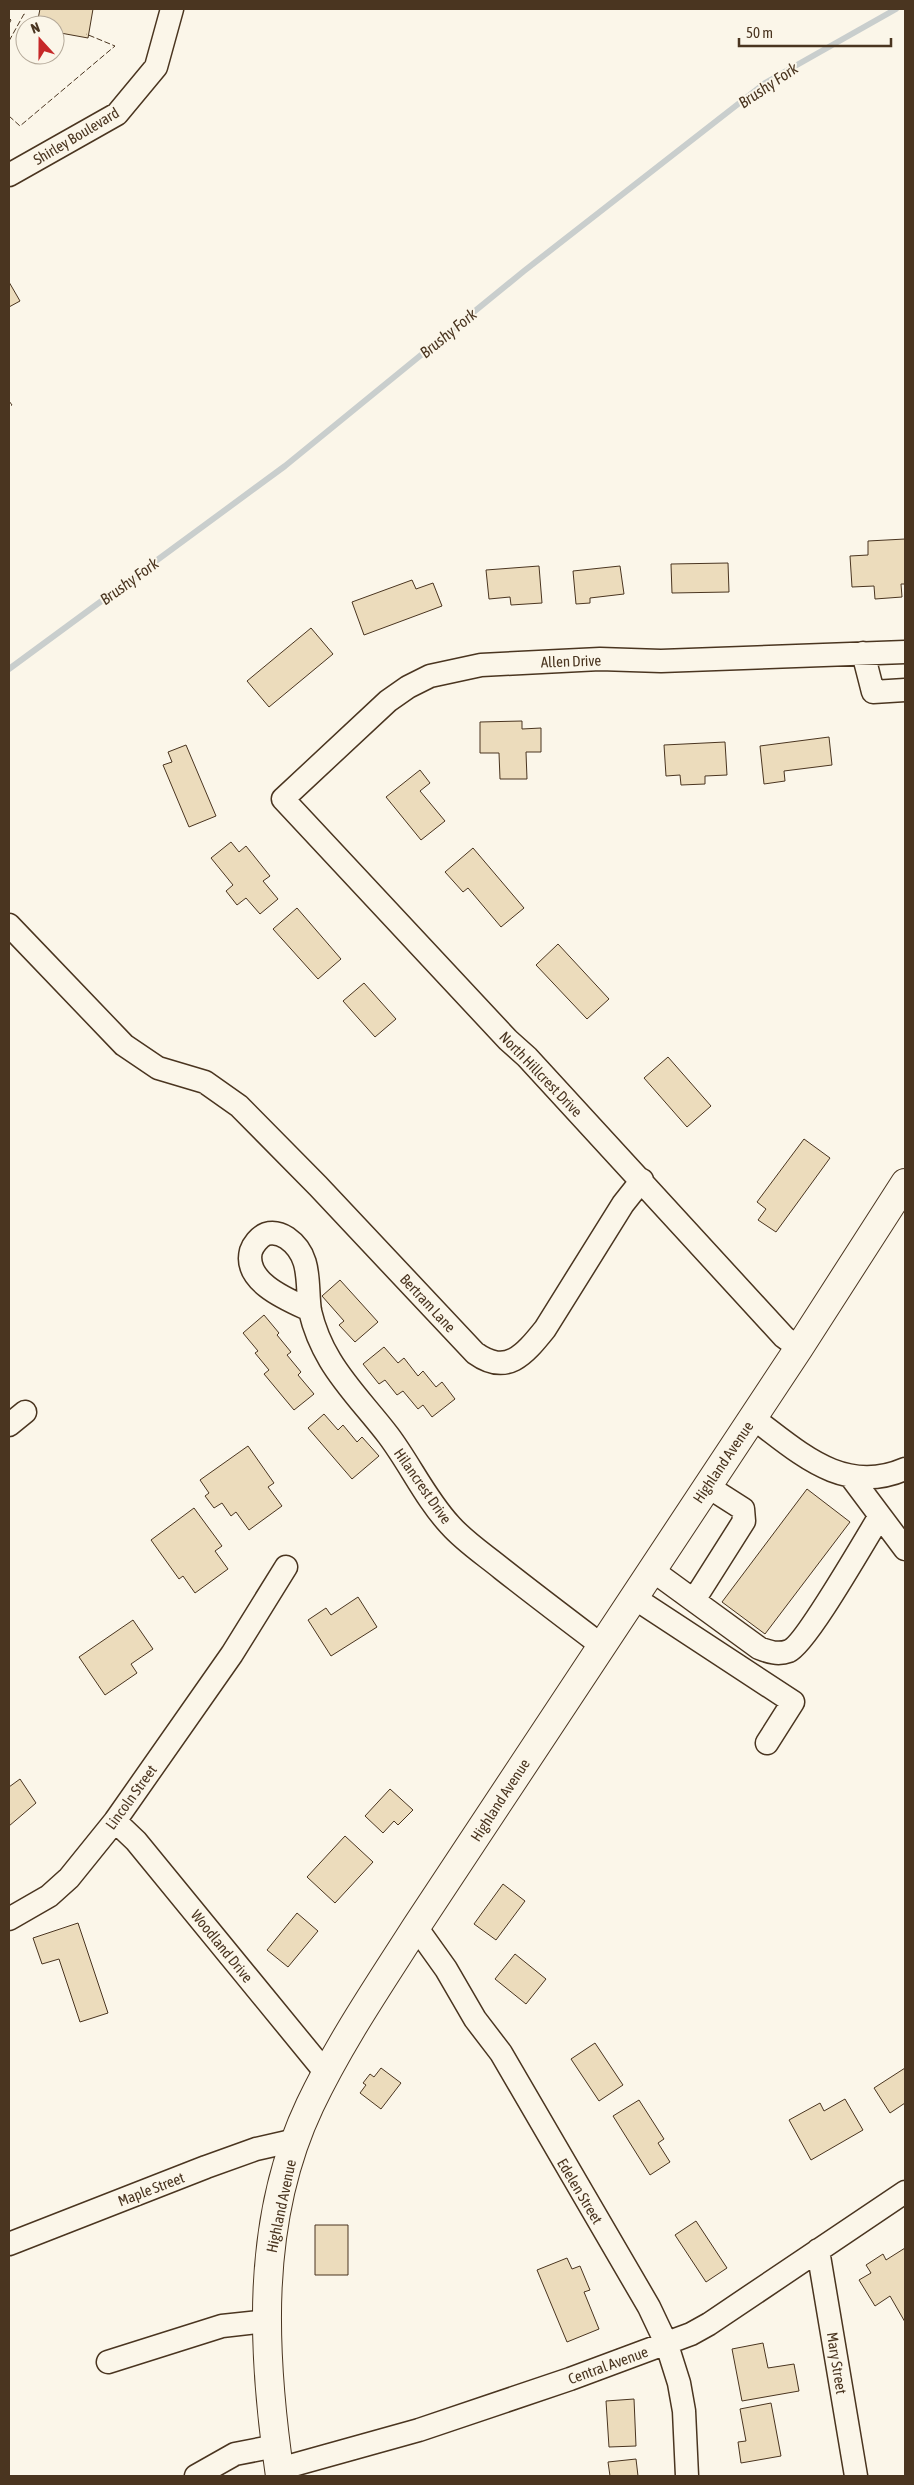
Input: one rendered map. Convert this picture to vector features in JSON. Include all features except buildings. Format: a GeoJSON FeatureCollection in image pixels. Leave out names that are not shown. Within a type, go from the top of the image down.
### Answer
{"type":"FeatureCollection","features":[{"type":"Feature","properties":{"kind":"main road","name":"Highland Avenue"},"geometry":{"type":"LineString","coordinates":[[278,2464],[268,2371],[267,2321],[268,2270],[274,2221],[285,2174],[296,2140],[326,2073],[356,2021],[416,1926],[753,1418],[905,1183]]}},
{"type":"Feature","properties":{"kind":"street","name":"Shirley Boulevard"},"geometry":{"type":"LineString","coordinates":[[9,175],[117,114],[156,67],[172,9]]}},
{"type":"Feature","properties":{"kind":"street","name":"Allen Drive"},"geometry":{"type":"LineString","coordinates":[[283,799],[388,701],[408,687],[430,676],[456,669],[481,665],[600,659],[661,661],[905,652]]}},
{"type":"Feature","properties":{"kind":"street"},"geometry":{"type":"LineString","coordinates":[[863,653],[873,692],[905,690]]}},
{"type":"Feature","properties":{"kind":"street","name":"North Hillcrest Drive"},"geometry":{"type":"LineString","coordinates":[[283,799],[642,1180],[784,1337],[799,1348]]}},
{"type":"Feature","properties":{"kind":"street","name":"Bertram Lane"},"geometry":{"type":"LineString","coordinates":[[9,925],[124,1045],[158,1068],[205,1082],[239,1106],[318,1186],[475,1353],[485,1360],[496,1364],[508,1362],[519,1357],[545,1329],[623,1204],[642,1180]]}},
{"type":"Feature","properties":{"kind":"street","name":"Hilancrest Drive"},"geometry":{"type":"LineString","coordinates":[[310,1310],[314,1325],[329,1358],[389,1436],[429,1500],[451,1526],[602,1645]]}},
{"type":"Feature","properties":{"kind":"street"},"geometry":{"type":"LineString","coordinates":[[753,1418],[810,1460],[830,1471],[851,1477],[874,1478],[905,1469]]}},
{"type":"Feature","properties":{"kind":"street"},"geometry":{"type":"LineString","coordinates":[[851,1477],[905,1549]]}},
{"type":"Feature","properties":{"kind":"street"},"geometry":{"type":"LineString","coordinates":[[694,1600],[744,1521],[743,1509],[707,1486]]}},
{"type":"Feature","properties":{"kind":"street"},"geometry":{"type":"LineString","coordinates":[[652,1570],[759,1648],[773,1654],[789,1651],[810,1629],[880,1516]]}},
{"type":"Feature","properties":{"kind":"street","name":"Lincoln Street"},"geometry":{"type":"LineString","coordinates":[[9,1919],[49,1896],[69,1878],[115,1822],[232,1654],[286,1567]]}},
{"type":"Feature","properties":{"kind":"street"},"geometry":{"type":"LineString","coordinates":[[633,1597],[792,1702],[766,1742]]}},
{"type":"Feature","properties":{"kind":"street","name":"Woodland Drive"},"geometry":{"type":"LineString","coordinates":[[115,1822],[136,1841],[326,2073]]}},
{"type":"Feature","properties":{"kind":"street","name":"Edelen Street"},"geometry":{"type":"LineString","coordinates":[[416,1926],[446,1969],[487,2037],[501,2053],[649,2307],[667,2345],[679,2383],[684,2411],[687,2476]]}},
{"type":"Feature","properties":{"kind":"street","name":"Maple Street"},"geometry":{"type":"LineString","coordinates":[[9,2244],[206,2167],[256,2149],[296,2140]]}},
{"type":"Feature","properties":{"kind":"street","name":"Central Avenue"},"geometry":{"type":"LineString","coordinates":[[196,2476],[236,2454],[278,2464],[419,2430],[667,2345],[709,2324],[905,2192]]}},
{"type":"Feature","properties":{"kind":"street","name":"Mary Street"},"geometry":{"type":"LineString","coordinates":[[818,2250],[856,2476]]}},
{"type":"Feature","properties":{"kind":"street"},"geometry":{"type":"LineString","coordinates":[[108,2362],[222,2326],[267,2321]]}},
{"type":"Feature","properties":{"kind":"waterway","name":"Brushy Fork"},"geometry":{"type":"LineString","coordinates":[[9,669],[285,466],[524,271],[765,83],[896,9]]}},
{"type":"Feature","properties":{"kind":"fence"},"geometry":{"type":"LineString","coordinates":[[23,15],[27,15]]}},
{"type":"Feature","properties":{"kind":"fence"},"geometry":{"type":"LineString","coordinates":[[9,18],[11,20],[9,24]]}},
{"type":"Feature","properties":{"kind":"fence"},"geometry":{"type":"LineString","coordinates":[[9,41],[15,30]]}},
{"type":"Feature","properties":{"kind":"fence"},"geometry":{"type":"LineString","coordinates":[[9,116],[20,126],[115,46],[86,34]]}},
{"type":"Feature","properties":{"kind":"fence"},"geometry":{"type":"LineString","coordinates":[[9,401],[12,405],[9,407]]}}]}
